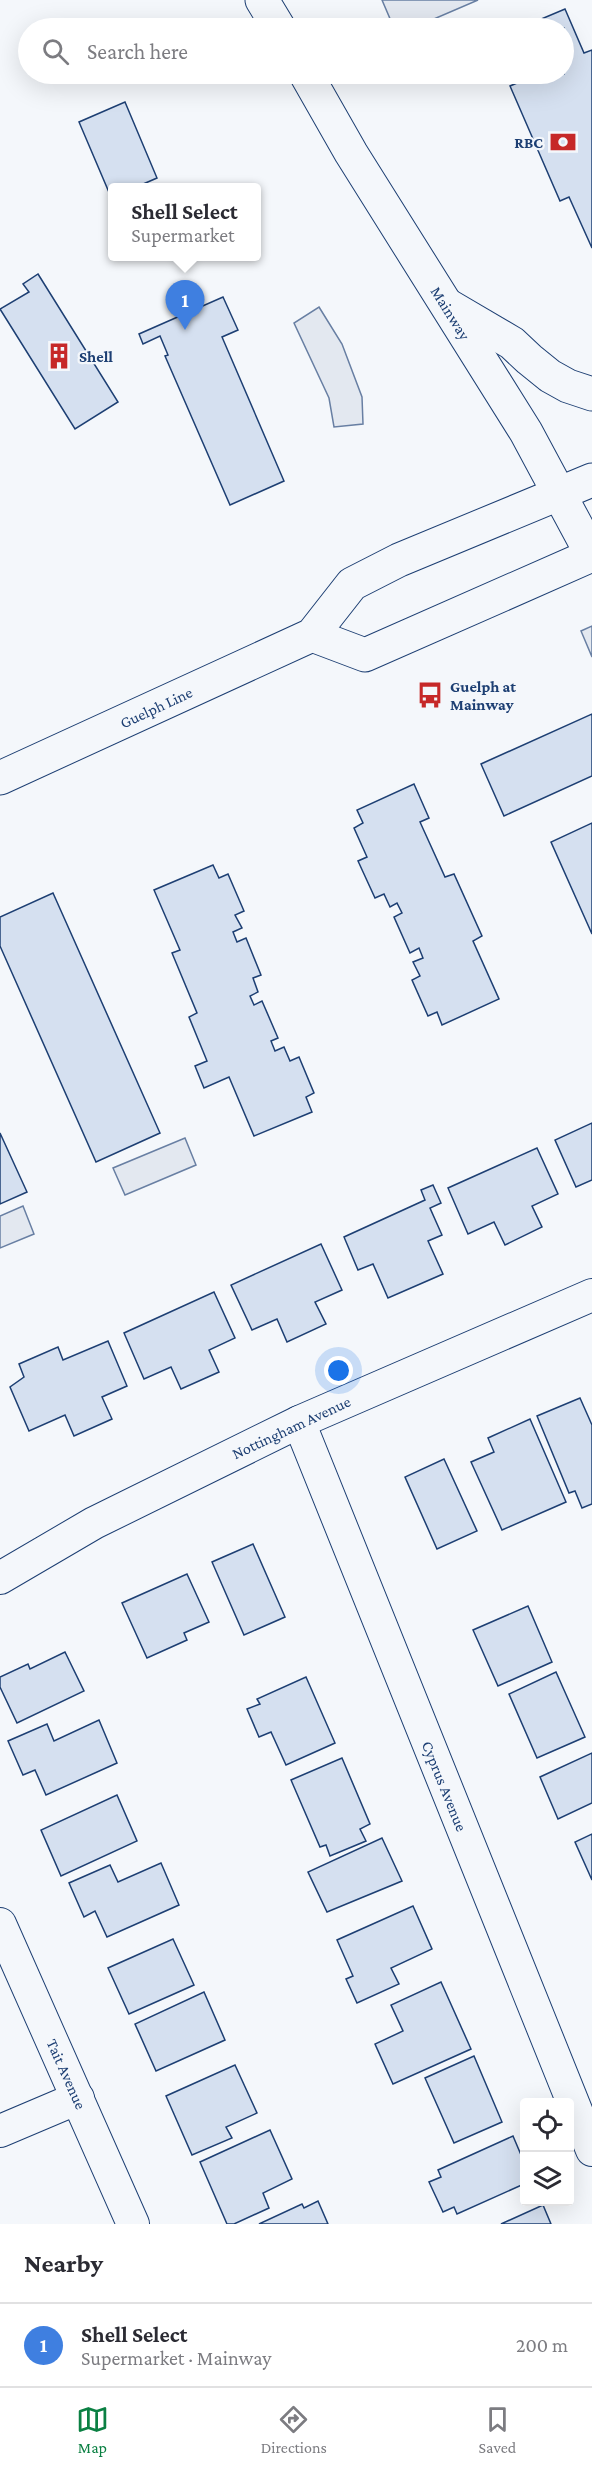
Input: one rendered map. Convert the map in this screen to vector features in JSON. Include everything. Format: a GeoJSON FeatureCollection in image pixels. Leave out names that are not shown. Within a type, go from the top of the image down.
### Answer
{"type":"FeatureCollection","features":[{"type":"Feature","properties":{"kind":"main road"},"geometry":{"type":"LineString","coordinates":[[262,0],[273,18]]}},
{"type":"Feature","properties":{"kind":"main road","name":"Mainway"},"geometry":{"type":"LineString","coordinates":[[312,84],[351,153],[514,413],[561,494],[592,555]]}},
{"type":"Feature","properties":{"kind":"main road"},"geometry":{"type":"LineString","coordinates":[[444,303],[512,343],[550,375],[568,386],[592,394]]}},
{"type":"Feature","properties":{"kind":"main road","name":"Guelph Line"},"geometry":{"type":"LineString","coordinates":[[0,778],[312,635],[352,584],[399,560],[592,480]]}},
{"type":"Feature","properties":{"kind":"main road"},"geometry":{"type":"LineString","coordinates":[[312,635],[365,655],[592,555]]}},
{"type":"Feature","properties":{"kind":"street","name":"Nottingham Avenue"},"geometry":{"type":"LineString","coordinates":[[0,1578],[94,1523],[299,1422],[592,1295]]}},
{"type":"Feature","properties":{"kind":"street","name":"Cyprus Avenue"},"geometry":{"type":"LineString","coordinates":[[299,1422],[592,2150]]}},
{"type":"Feature","properties":{"kind":"street","name":"Tait Avenue"},"geometry":{"type":"LineString","coordinates":[[0,1924],[133,2224]]}},
{"type":"Feature","properties":{"kind":"street"},"geometry":{"type":"LineString","coordinates":[[0,2131],[78,2098]]}},
{"type":"Feature","properties":{"kind":"shaded area"},"geometry":{"type":"Polygon","coordinates":[[[382,0],[478,0],[436,18],[390,18],[382,0]]]}},
{"type":"Feature","properties":{"kind":"shaded area"},"geometry":{"type":"Polygon","coordinates":[[[319,307],[342,344],[362,397],[363,424],[334,427],[329,398],[294,323],[319,307]]]}},
{"type":"Feature","properties":{"kind":"shaded area"},"geometry":{"type":"Polygon","coordinates":[[[592,626],[592,657],[581,631],[592,626]]]}},
{"type":"Feature","properties":{"kind":"shaded area"},"geometry":{"type":"Polygon","coordinates":[[[185,1138],[196,1165],[125,1195],[113,1168],[185,1138]]]}},
{"type":"Feature","properties":{"kind":"shaded area"},"geometry":{"type":"Polygon","coordinates":[[[23,1206],[34,1234],[0,1248],[0,1216],[23,1206]]]}},
{"type":"Feature","properties":{"kind":"building","name":"RBC"},"geometry":{"type":"Polygon","coordinates":[[[565,9],[569,18],[544,18],[565,9]]]}},
{"type":"Feature","properties":{"kind":"building","name":"RBC"},"geometry":{"type":"Polygon","coordinates":[[[574,30],[584,53],[592,50],[592,248],[569,197],[560,201],[510,86],[515,84],[574,84],[574,30]]]}},
{"type":"Feature","properties":{"kind":"building"},"geometry":{"type":"Polygon","coordinates":[[[125,102],[157,178],[146,183],[108,183],[108,190],[79,122],[125,102]]]}},
{"type":"Feature","properties":{"kind":"building","name":"Shell"},"geometry":{"type":"Polygon","coordinates":[[[38,274],[118,402],[75,429],[0,309],[29,292],[23,284],[38,274]]]}},
{"type":"Feature","properties":{"kind":"building"},"geometry":{"type":"Polygon","coordinates":[[[223,297],[238,330],[222,337],[284,481],[230,505],[165,356],[168,355],[160,336],[143,344],[139,334],[223,297]]]}},
{"type":"Feature","properties":{"kind":"building"},"geometry":{"type":"Polygon","coordinates":[[[592,714],[592,776],[504,816],[481,764],[592,714]]]}},
{"type":"Feature","properties":{"kind":"building"},"geometry":{"type":"Polygon","coordinates":[[[414,784],[429,818],[420,822],[445,877],[454,874],[482,936],[473,941],[499,999],[442,1025],[437,1012],[428,1016],[412,980],[420,976],[413,962],[423,958],[419,948],[410,953],[394,917],[402,913],[397,903],[390,907],[384,894],[375,898],[358,861],[367,857],[354,828],[363,823],[357,810],[414,784]]]}},
{"type":"Feature","properties":{"kind":"building"},"geometry":{"type":"Polygon","coordinates":[[[592,823],[592,934],[551,842],[592,823]]]}},
{"type":"Feature","properties":{"kind":"building"},"geometry":{"type":"Polygon","coordinates":[[[213,865],[219,878],[228,874],[244,911],[235,915],[242,928],[233,932],[237,942],[246,938],[261,975],[253,978],[258,992],[250,996],[254,1005],[262,1001],[278,1038],[271,1041],[275,1051],[284,1047],[290,1061],[299,1057],[314,1093],[306,1097],[312,1112],[254,1136],[229,1077],[204,1088],[195,1066],[207,1061],[189,1017],[197,1013],[172,953],[180,950],[154,890],[213,865]]]}},
{"type":"Feature","properties":{"kind":"building"},"geometry":{"type":"Polygon","coordinates":[[[53,893],[160,1133],[96,1162],[0,946],[0,917],[53,893]]]}},
{"type":"Feature","properties":{"kind":"building"},"geometry":{"type":"Polygon","coordinates":[[[592,1123],[592,1180],[576,1187],[555,1140],[592,1123]]]}},
{"type":"Feature","properties":{"kind":"building"},"geometry":{"type":"Polygon","coordinates":[[[0,1133],[27,1192],[0,1204],[0,1133]]]}},
{"type":"Feature","properties":{"kind":"building"},"geometry":{"type":"Polygon","coordinates":[[[537,1148],[558,1194],[532,1206],[542,1227],[505,1245],[494,1222],[468,1234],[448,1188],[537,1148]]]}},
{"type":"Feature","properties":{"kind":"building"},"geometry":{"type":"Polygon","coordinates":[[[433,1185],[441,1203],[430,1208],[442,1235],[428,1241],[443,1274],[388,1298],[373,1264],[358,1270],[344,1237],[425,1200],[421,1190],[433,1185]]]}},
{"type":"Feature","properties":{"kind":"building"},"geometry":{"type":"Polygon","coordinates":[[[321,1244],[342,1290],[315,1302],[326,1324],[287,1342],[277,1319],[252,1330],[231,1285],[321,1244]]]}},
{"type":"Feature","properties":{"kind":"building"},"geometry":{"type":"Polygon","coordinates":[[[214,1292],[235,1338],[209,1350],[219,1372],[181,1389],[171,1367],[144,1379],[124,1333],[214,1292]]]}},
{"type":"Feature","properties":{"kind":"building"},"geometry":{"type":"Polygon","coordinates":[[[108,1341],[127,1386],[102,1397],[112,1419],[74,1436],[65,1415],[29,1431],[10,1387],[24,1377],[19,1364],[58,1347],[63,1360],[108,1341]]]}},
{"type":"Feature","properties":{"kind":"building"},"geometry":{"type":"Polygon","coordinates":[[[580,1398],[592,1425],[592,1504],[582,1508],[575,1491],[569,1493],[537,1416],[580,1398]]]}},
{"type":"Feature","properties":{"kind":"building"},"geometry":{"type":"Polygon","coordinates":[[[530,1419],[566,1502],[502,1530],[471,1462],[494,1452],[488,1438],[530,1419]]]}},
{"type":"Feature","properties":{"kind":"building"},"geometry":{"type":"Polygon","coordinates":[[[444,1459],[477,1531],[437,1549],[405,1477],[444,1459]]]}},
{"type":"Feature","properties":{"kind":"building"},"geometry":{"type":"Polygon","coordinates":[[[253,1544],[285,1617],[244,1635],[212,1562],[253,1544]]]}},
{"type":"Feature","properties":{"kind":"building"},"geometry":{"type":"Polygon","coordinates":[[[187,1574],[209,1622],[184,1633],[187,1640],[147,1658],[122,1603],[187,1574]]]}},
{"type":"Feature","properties":{"kind":"building"},"geometry":{"type":"Polygon","coordinates":[[[528,1606],[552,1662],[498,1686],[473,1630],[528,1606]]]}},
{"type":"Feature","properties":{"kind":"building"},"geometry":{"type":"Polygon","coordinates":[[[65,1652],[84,1691],[17,1723],[0,1687],[0,1677],[28,1664],[30,1669],[65,1652]]]}},
{"type":"Feature","properties":{"kind":"building"},"geometry":{"type":"Polygon","coordinates":[[[556,1672],[585,1737],[537,1758],[509,1694],[556,1672]]]}},
{"type":"Feature","properties":{"kind":"building"},"geometry":{"type":"Polygon","coordinates":[[[306,1677],[335,1743],[286,1765],[271,1732],[259,1737],[247,1709],[260,1704],[257,1699],[306,1677]]]}},
{"type":"Feature","properties":{"kind":"building"},"geometry":{"type":"Polygon","coordinates":[[[99,1720],[117,1763],[46,1795],[35,1770],[23,1775],[8,1741],[47,1724],[54,1741],[99,1720]]]}},
{"type":"Feature","properties":{"kind":"building"},"geometry":{"type":"Polygon","coordinates":[[[592,1753],[592,1803],[558,1819],[540,1777],[592,1753]]]}},
{"type":"Feature","properties":{"kind":"building"},"geometry":{"type":"Polygon","coordinates":[[[342,1758],[370,1824],[360,1829],[366,1841],[330,1856],[326,1845],[320,1847],[291,1780],[342,1758]]]}},
{"type":"Feature","properties":{"kind":"building"},"geometry":{"type":"Polygon","coordinates":[[[117,1795],[137,1841],[61,1876],[41,1830],[117,1795]]]}},
{"type":"Feature","properties":{"kind":"building"},"geometry":{"type":"Polygon","coordinates":[[[592,1834],[592,1880],[575,1842],[592,1834]]]}},
{"type":"Feature","properties":{"kind":"building"},"geometry":{"type":"Polygon","coordinates":[[[382,1838],[402,1881],[327,1912],[308,1872],[382,1838]]]}},
{"type":"Feature","properties":{"kind":"building"},"geometry":{"type":"Polygon","coordinates":[[[161,1863],[179,1905],[107,1937],[95,1911],[84,1917],[69,1883],[110,1865],[118,1882],[161,1863]]]}},
{"type":"Feature","properties":{"kind":"building"},"geometry":{"type":"Polygon","coordinates":[[[413,1906],[432,1949],[391,1968],[399,1984],[357,2003],[346,1979],[353,1976],[337,1940],[413,1906]]]}},
{"type":"Feature","properties":{"kind":"building"},"geometry":{"type":"Polygon","coordinates":[[[173,1939],[194,1985],[129,2014],[108,1968],[173,1939]]]}},
{"type":"Feature","properties":{"kind":"building"},"geometry":{"type":"Polygon","coordinates":[[[441,1982],[471,2049],[393,2084],[375,2044],[403,2031],[391,2005],[441,1982]]]}},
{"type":"Feature","properties":{"kind":"building"},"geometry":{"type":"Polygon","coordinates":[[[204,1992],[225,2040],[156,2071],[135,2024],[204,1992]]]}},
{"type":"Feature","properties":{"kind":"building"},"geometry":{"type":"Polygon","coordinates":[[[474,2056],[502,2122],[454,2143],[425,2078],[474,2056]]]}},
{"type":"Feature","properties":{"kind":"building"},"geometry":{"type":"Polygon","coordinates":[[[235,2065],[257,2113],[226,2127],[232,2138],[192,2155],[166,2096],[235,2065]]]}},
{"type":"Feature","properties":{"kind":"building"},"geometry":{"type":"Polygon","coordinates":[[[270,2130],[292,2179],[263,2193],[269,2208],[234,2224],[227,2224],[200,2162],[270,2130]]]}},
{"type":"Feature","properties":{"kind":"building"},"geometry":{"type":"Polygon","coordinates":[[[513,2136],[520,2153],[520,2186],[457,2214],[454,2207],[443,2212],[429,2182],[441,2177],[438,2170],[513,2136]]]}},
{"type":"Feature","properties":{"kind":"building"},"geometry":{"type":"Polygon","coordinates":[[[318,2201],[328,2224],[259,2224],[302,2204],[304,2208],[318,2201]]]}},
{"type":"Feature","properties":{"kind":"building"},"geometry":{"type":"Polygon","coordinates":[[[543,2206],[551,2224],[501,2224],[543,2206]]]}},
{"type":"Feature","properties":{"kind":"place","name":"RBC"},"geometry":{"type":"Point","coordinates":[563,142]}},
{"type":"Feature","properties":{"kind":"place","name":"Shell Select"},"geometry":{"type":"Point","coordinates":[185,330]}},
{"type":"Feature","properties":{"kind":"place","name":"Shell"},"geometry":{"type":"Point","coordinates":[59,356]}},
{"type":"Feature","properties":{"kind":"place","name":"Guelph at Mainway"},"geometry":{"type":"Point","coordinates":[430,695]}}]}
